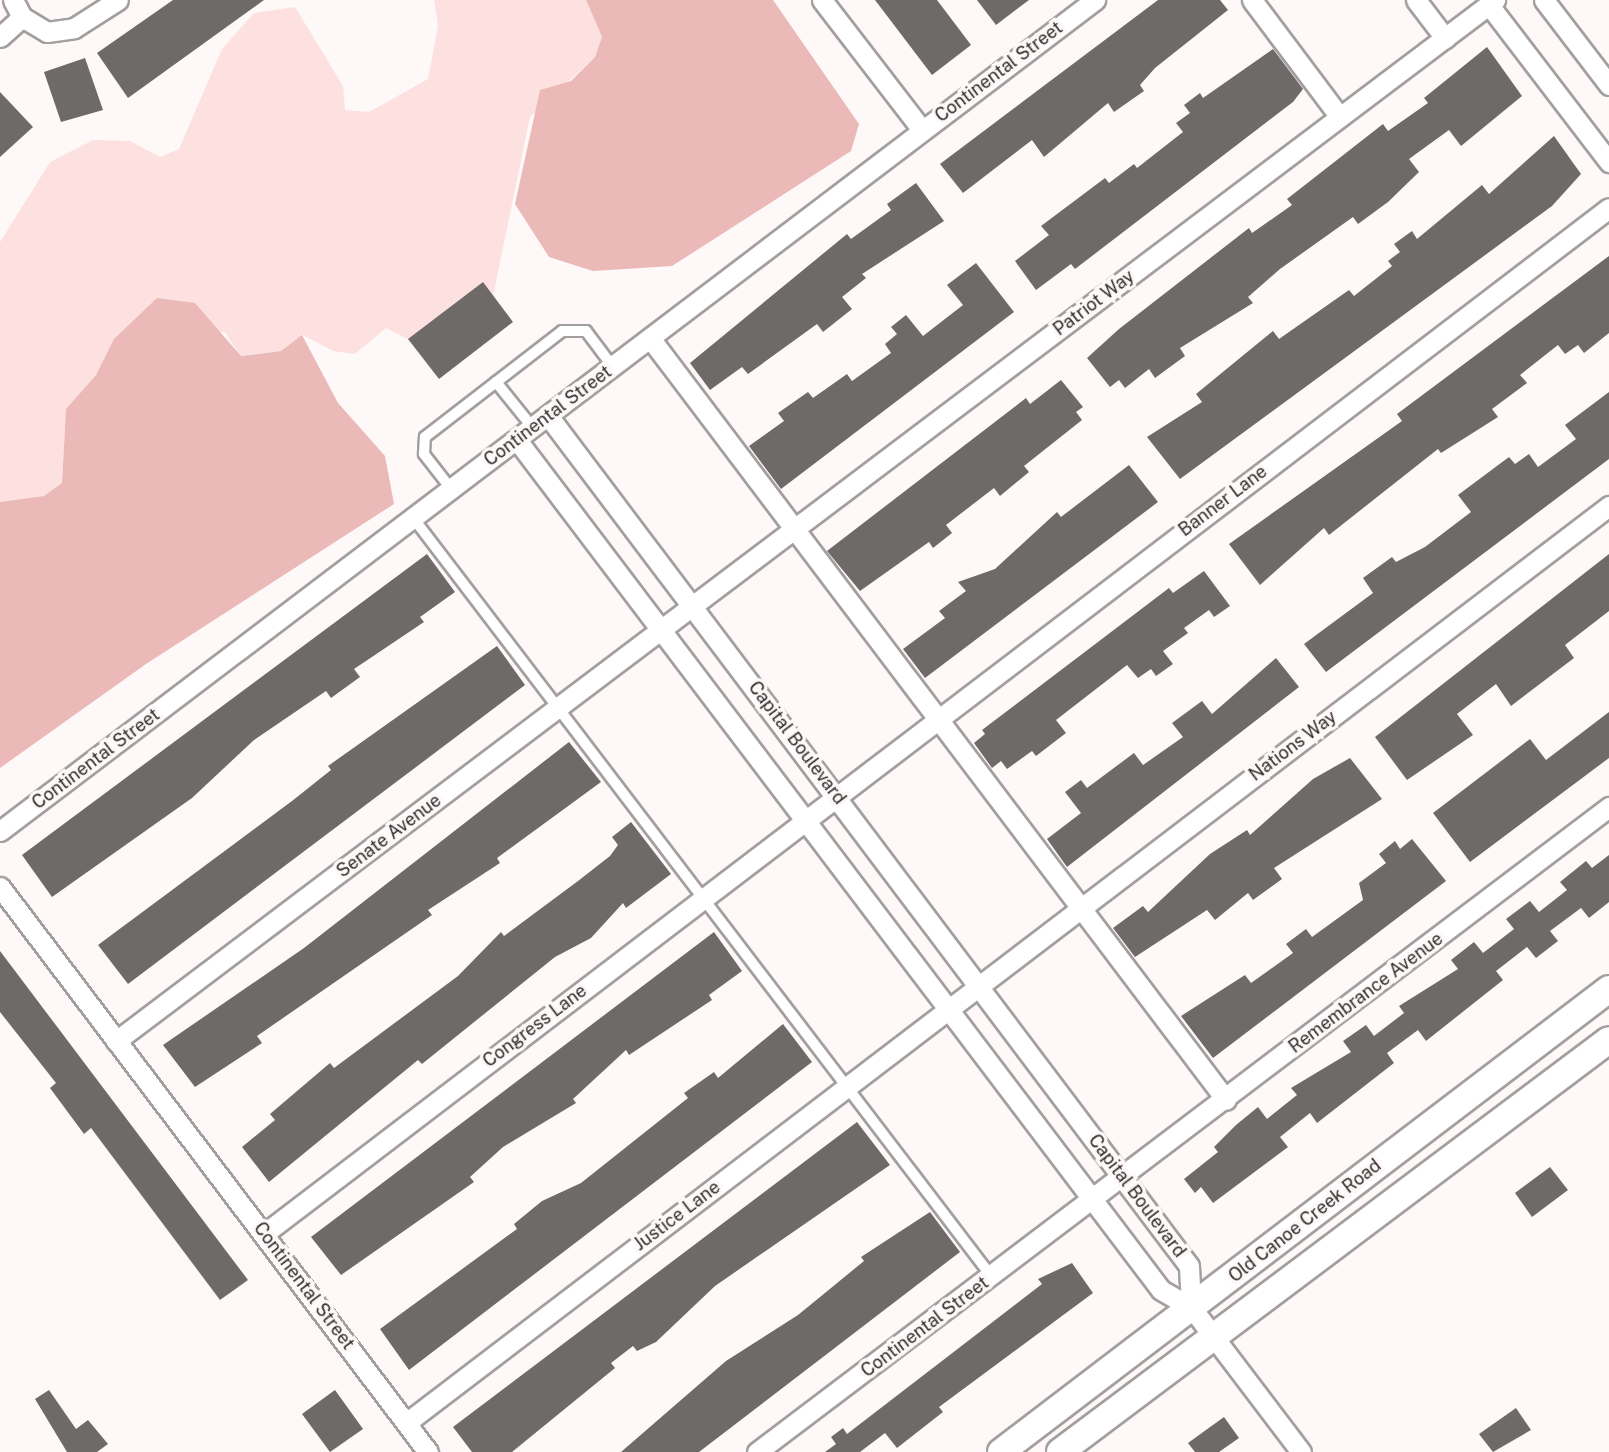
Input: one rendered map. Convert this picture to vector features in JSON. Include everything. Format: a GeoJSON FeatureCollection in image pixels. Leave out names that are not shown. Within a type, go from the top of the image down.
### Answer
{"type":"FeatureCollection","features":[{"type":"Feature","properties":{"kind":"main road","name":"Old Canoe Creek Road"},"geometry":{"type":"LineString","coordinates":[[1000,1452],[1609,989]]}},
{"type":"Feature","properties":{"kind":"main road","name":"Old Canoe Creek Road"},"geometry":{"type":"LineString","coordinates":[[1062,1451],[1213,1334],[1609,1040]]}},
{"type":"Feature","properties":{"kind":"street"},"geometry":{"type":"LineString","coordinates":[[0,37],[18,8],[47,32],[74,27],[118,0]]}},
{"type":"Feature","properties":{"kind":"street"},"geometry":{"type":"LineString","coordinates":[[822,0],[922,130]]}},
{"type":"Feature","properties":{"kind":"street","name":"Continental Street"},"geometry":{"type":"LineString","coordinates":[[0,831],[1095,0]]}},
{"type":"Feature","properties":{"kind":"street"},"geometry":{"type":"LineString","coordinates":[[1252,0],[1340,117]]}},
{"type":"Feature","properties":{"kind":"street"},"geometry":{"type":"LineString","coordinates":[[1416,0],[1445,38]]}},
{"type":"Feature","properties":{"kind":"street"},"geometry":{"type":"LineString","coordinates":[[1544,0],[1609,85]]}},
{"type":"Feature","properties":{"kind":"street"},"geometry":{"type":"LineString","coordinates":[[1492,2],[1609,162]]}},
{"type":"Feature","properties":{"kind":"street","name":"Patriot Way"},"geometry":{"type":"LineString","coordinates":[[661,631],[1492,2]]}},
{"type":"Feature","properties":{"kind":"street","name":"Banner Lane"},"geometry":{"type":"LineString","coordinates":[[804,820],[1609,208]]}},
{"type":"Feature","properties":{"kind":"street"},"geometry":{"type":"LineString","coordinates":[[650,338],[1226,1100]]}},
{"type":"Feature","properties":{"kind":"street"},"geometry":{"type":"LineString","coordinates":[[533,429],[661,631],[1092,1202],[1161,1290],[1191,1307],[1301,1452]]}},
{"type":"Feature","properties":{"kind":"street","name":"Capital Boulevard"},"geometry":{"type":"LineString","coordinates":[[533,429],[693,606],[837,795],[1189,1266],[1191,1307]]}},
{"type":"Feature","properties":{"kind":"street","name":"Nations Way"},"geometry":{"type":"LineString","coordinates":[[947,1010],[1609,506]]}},
{"type":"Feature","properties":{"kind":"street","name":"Senate Avenue"},"geometry":{"type":"LineString","coordinates":[[116,1041],[661,631]]}},
{"type":"Feature","properties":{"kind":"street","name":"Remembrance Avenue"},"geometry":{"type":"LineString","coordinates":[[1123,1178],[1609,807]]}},
{"type":"Feature","properties":{"kind":"street","name":"Congress Lane"},"geometry":{"type":"LineString","coordinates":[[265,1233],[804,820]]}},
{"type":"Feature","properties":{"kind":"street","name":"Continental Street"},"geometry":{"type":"LineString","coordinates":[[0,887],[265,1233],[428,1452]]}},
{"type":"Feature","properties":{"kind":"street","name":"Justice Lane"},"geometry":{"type":"LineString","coordinates":[[407,1423],[947,1010]]}},
{"type":"Feature","properties":{"kind":"street","name":"Continental Street"},"geometry":{"type":"LineString","coordinates":[[757,1452],[1123,1178]]}},
{"type":"Feature","properties":{"kind":"lane"},"geometry":{"type":"LineString","coordinates":[[452,490],[422,444],[496,382],[570,327],[586,331],[613,367]]}},
{"type":"Feature","properties":{"kind":"lane"},"geometry":{"type":"LineString","coordinates":[[496,382],[533,429]]}},
{"type":"Feature","properties":{"kind":"lane"},"geometry":{"type":"LineString","coordinates":[[414,519],[992,1277]]}},
{"type":"Feature","properties":{"kind":"shaded area"},"geometry":{"type":"Polygon","coordinates":[[[434,0],[586,0],[602,37],[595,57],[530,117],[492,301],[435,353],[386,328],[355,354],[333,351],[303,335],[281,351],[240,356],[225,332],[114,339],[96,375],[66,409],[62,483],[44,496],[0,502],[0,242],[50,162],[93,140],[130,141],[160,157],[179,149],[222,49],[254,13],[295,7],[343,86],[345,110],[369,112],[428,79],[438,26],[434,0]]]}},
{"type":"Feature","properties":{"kind":"shaded area"},"geometry":{"type":"Polygon","coordinates":[[[586,0],[773,0],[859,124],[851,151],[672,266],[593,271],[549,257],[515,204],[540,90],[571,81],[595,57],[602,37],[586,0]]]}},
{"type":"Feature","properties":{"kind":"shaded area"},"geometry":{"type":"Polygon","coordinates":[[[157,298],[195,303],[241,356],[281,351],[302,335],[338,403],[385,456],[394,504],[146,664],[0,768],[0,502],[44,496],[62,483],[66,409],[96,375],[114,339],[157,298]]]}},
{"type":"Feature","properties":{"kind":"building"},"geometry":{"type":"Polygon","coordinates":[[[173,0],[264,0],[128,98],[97,53],[173,0]]]}},
{"type":"Feature","properties":{"kind":"building"},"geometry":{"type":"Polygon","coordinates":[[[875,0],[937,0],[971,45],[932,75],[875,0]]]}},
{"type":"Feature","properties":{"kind":"building"},"geometry":{"type":"Polygon","coordinates":[[[977,0],[1029,0],[996,25],[977,0]]]}},
{"type":"Feature","properties":{"kind":"building"},"geometry":{"type":"Polygon","coordinates":[[[1158,0],[1220,0],[1228,10],[1155,68],[1140,85],[1144,91],[1114,112],[1108,103],[1044,157],[1032,140],[963,193],[940,164],[1158,0]]]}},
{"type":"Feature","properties":{"kind":"building"},"geometry":{"type":"Polygon","coordinates":[[[1487,47],[1522,96],[1461,146],[1449,130],[1409,159],[1419,172],[1388,202],[1358,224],[1353,217],[1280,269],[1248,297],[1253,303],[1180,348],[1185,356],[1155,378],[1149,369],[1125,388],[1119,380],[1110,387],[1087,358],[1119,329],[1249,228],[1252,233],[1292,205],[1287,199],[1383,124],[1388,131],[1428,103],[1424,98],[1487,47]]]}},
{"type":"Feature","properties":{"kind":"building"},"geometry":{"type":"Polygon","coordinates":[[[1273,49],[1303,89],[1293,102],[1075,269],[1071,264],[1036,290],[1015,261],[1049,235],[1041,226],[1105,178],[1109,183],[1134,164],[1137,168],[1183,132],[1176,123],[1190,113],[1184,105],[1200,93],[1203,98],[1273,49]]]}},
{"type":"Feature","properties":{"kind":"building"},"geometry":{"type":"Polygon","coordinates":[[[85,58],[103,110],[61,122],[44,72],[85,58]]]}},
{"type":"Feature","properties":{"kind":"building"},"geometry":{"type":"Polygon","coordinates":[[[0,92],[33,127],[0,157],[0,92]]]}},
{"type":"Feature","properties":{"kind":"building"},"geometry":{"type":"Polygon","coordinates":[[[1554,136],[1581,174],[1552,206],[1180,479],[1147,437],[1202,402],[1196,394],[1273,331],[1279,339],[1349,290],[1354,296],[1392,266],[1388,261],[1400,252],[1394,244],[1412,231],[1417,239],[1482,185],[1489,194],[1554,136]]]}},
{"type":"Feature","properties":{"kind":"building"},"geometry":{"type":"Polygon","coordinates":[[[916,183],[944,221],[862,274],[866,278],[842,297],[852,309],[823,332],[817,324],[748,374],[742,367],[710,390],[690,363],[847,234],[851,239],[891,210],[887,204],[916,183]]]}},
{"type":"Feature","properties":{"kind":"building"},"geometry":{"type":"Polygon","coordinates":[[[1609,256],[1609,333],[1584,353],[1578,345],[1565,354],[1558,345],[1520,375],[1527,383],[1492,409],[1498,417],[1441,453],[1438,449],[1329,535],[1324,528],[1260,585],[1229,544],[1402,421],[1397,414],[1609,256]]]}},
{"type":"Feature","properties":{"kind":"building"},"geometry":{"type":"Polygon","coordinates":[[[976,263],[1014,312],[781,489],[749,446],[784,421],[778,413],[808,392],[813,398],[847,374],[852,381],[891,353],[885,344],[897,334],[891,327],[906,315],[923,336],[963,305],[947,285],[976,263]]]}},
{"type":"Feature","properties":{"kind":"building"},"geometry":{"type":"Polygon","coordinates":[[[483,282],[513,322],[439,379],[408,339],[483,282]]]}},
{"type":"Feature","properties":{"kind":"building"},"geometry":{"type":"Polygon","coordinates":[[[1061,380],[1083,407],[1076,412],[1082,420],[1024,466],[1029,472],[1000,496],[994,488],[946,525],[952,533],[933,548],[929,542],[860,591],[827,551],[1026,398],[1030,404],[1061,380]]]}},
{"type":"Feature","properties":{"kind":"building"},"geometry":{"type":"Polygon","coordinates":[[[1609,392],[1609,459],[1326,672],[1304,644],[1373,593],[1363,578],[1392,557],[1396,562],[1425,547],[1471,512],[1458,495],[1509,457],[1515,464],[1529,454],[1538,467],[1576,439],[1565,425],[1609,392]]]}},
{"type":"Feature","properties":{"kind":"building"},"geometry":{"type":"Polygon","coordinates":[[[1129,465],[1158,502],[925,678],[903,649],[945,618],[939,611],[966,591],[958,582],[995,569],[1057,512],[1061,517],[1129,465]]]}},
{"type":"Feature","properties":{"kind":"building"},"geometry":{"type":"Polygon","coordinates":[[[427,554],[455,592],[420,617],[424,622],[354,669],[360,677],[331,698],[326,691],[254,740],[192,798],[52,897],[22,855],[427,554]]]}},
{"type":"Feature","properties":{"kind":"building"},"geometry":{"type":"Polygon","coordinates":[[[1609,554],[1609,611],[1565,645],[1574,658],[1511,706],[1496,684],[1457,714],[1473,735],[1407,780],[1375,737],[1609,554]]]}},
{"type":"Feature","properties":{"kind":"building"},"geometry":{"type":"Polygon","coordinates":[[[1204,571],[1230,606],[1214,617],[1209,610],[1184,628],[1188,633],[1163,651],[1173,664],[1156,676],[1151,669],[1138,678],[1127,665],[1056,720],[1066,733],[1036,756],[1032,751],[1007,769],[1001,761],[992,768],[974,743],[985,734],[982,730],[1169,588],[1173,593],[1204,571]]]}},
{"type":"Feature","properties":{"kind":"building"},"geometry":{"type":"Polygon","coordinates":[[[497,646],[525,685],[128,984],[98,945],[292,801],[331,770],[328,766],[497,646]]]}},
{"type":"Feature","properties":{"kind":"building"},"geometry":{"type":"Polygon","coordinates":[[[1276,658],[1299,687],[1067,867],[1047,839],[1081,813],[1065,792],[1081,780],[1087,788],[1134,753],[1143,765],[1183,737],[1172,723],[1202,701],[1212,714],[1276,658]]]}},
{"type":"Feature","properties":{"kind":"building"},"geometry":{"type":"Polygon","coordinates":[[[1609,712],[1609,758],[1470,862],[1433,813],[1530,739],[1546,760],[1609,712]]]}},
{"type":"Feature","properties":{"kind":"building"},"geometry":{"type":"Polygon","coordinates":[[[569,742],[601,782],[497,858],[500,863],[428,910],[432,915],[257,1036],[262,1043],[195,1087],[163,1045],[304,948],[569,742]]]}},
{"type":"Feature","properties":{"kind":"building"},"geometry":{"type":"Polygon","coordinates":[[[1350,758],[1382,799],[1274,868],[1282,879],[1253,900],[1248,893],[1215,920],[1207,910],[1135,957],[1113,928],[1143,906],[1148,912],[1210,854],[1247,830],[1250,835],[1313,779],[1350,758]]]}},
{"type":"Feature","properties":{"kind":"building"},"geometry":{"type":"Polygon","coordinates":[[[631,822],[671,874],[626,908],[623,903],[591,938],[555,957],[422,1064],[418,1060],[269,1182],[242,1147],[275,1120],[270,1114],[330,1063],[334,1068],[458,976],[501,932],[504,936],[610,856],[618,845],[612,837],[631,822]]]}},
{"type":"Feature","properties":{"kind":"building"},"geometry":{"type":"Polygon","coordinates":[[[1412,839],[1446,881],[1213,1058],[1181,1016],[1245,975],[1251,983],[1293,953],[1286,944],[1306,929],[1312,937],[1363,900],[1359,883],[1386,863],[1379,854],[1395,841],[1400,849],[1412,839]]]}},
{"type":"Feature","properties":{"kind":"building"},"geometry":{"type":"Polygon","coordinates":[[[1609,855],[1609,902],[1589,918],[1581,908],[1550,931],[1558,941],[1536,958],[1527,947],[1496,971],[1503,980],[1426,1041],[1418,1030],[1387,1053],[1394,1063],[1317,1123],[1310,1113],[1280,1137],[1288,1147],[1213,1203],[1201,1187],[1195,1193],[1184,1179],[1218,1152],[1214,1147],[1258,1107],[1267,1119],[1297,1095],[1291,1088],[1351,1052],[1343,1041],[1366,1025],[1374,1036],[1404,1013],[1399,1006],[1458,969],[1451,960],[1474,942],[1483,953],[1514,929],[1506,919],[1530,901],[1539,912],[1567,890],[1560,882],[1586,861],[1592,868],[1609,855]]]}},
{"type":"Feature","properties":{"kind":"building"},"geometry":{"type":"Polygon","coordinates":[[[714,932],[742,971],[709,995],[712,1000],[629,1055],[626,1050],[573,1099],[576,1103],[503,1147],[470,1177],[474,1182],[341,1275],[311,1237],[714,932]]]}},
{"type":"Feature","properties":{"kind":"building"},"geometry":{"type":"Polygon","coordinates":[[[0,951],[248,1280],[220,1300],[91,1128],[84,1134],[50,1088],[56,1083],[0,1012],[0,951]]]}},
{"type":"Feature","properties":{"kind":"building"},"geometry":{"type":"Polygon","coordinates":[[[783,1024],[812,1062],[409,1370],[380,1329],[517,1229],[514,1224],[542,1201],[581,1183],[688,1098],[684,1093],[714,1072],[718,1078],[783,1024]]]}},
{"type":"Feature","properties":{"kind":"building"},"geometry":{"type":"Polygon","coordinates":[[[857,1122],[890,1165],[715,1286],[656,1342],[637,1351],[633,1346],[611,1363],[615,1368],[512,1452],[472,1452],[453,1427],[857,1122]]]}},
{"type":"Feature","properties":{"kind":"building"},"geometry":{"type":"Polygon","coordinates":[[[1550,1167],[1568,1190],[1532,1217],[1515,1193],[1550,1167]]]}},
{"type":"Feature","properties":{"kind":"building"},"geometry":{"type":"Polygon","coordinates":[[[930,1212],[960,1252],[699,1452],[621,1452],[726,1361],[798,1315],[864,1261],[861,1257],[930,1212]]]}},
{"type":"Feature","properties":{"kind":"building"},"geometry":{"type":"Polygon","coordinates":[[[1072,1263],[1093,1293],[939,1407],[943,1412],[897,1448],[885,1433],[860,1452],[825,1452],[836,1444],[831,1437],[843,1428],[847,1434],[1042,1284],[1038,1279],[1072,1263]]]}},
{"type":"Feature","properties":{"kind":"building"},"geometry":{"type":"Polygon","coordinates":[[[49,1390],[76,1429],[88,1420],[108,1444],[97,1452],[67,1452],[35,1399],[49,1390]]]}},
{"type":"Feature","properties":{"kind":"building"},"geometry":{"type":"Polygon","coordinates":[[[335,1390],[363,1429],[330,1452],[302,1414],[335,1390]]]}},
{"type":"Feature","properties":{"kind":"building"},"geometry":{"type":"Polygon","coordinates":[[[1516,1408],[1531,1430],[1493,1452],[1479,1434],[1516,1408]]]}},
{"type":"Feature","properties":{"kind":"building"},"geometry":{"type":"Polygon","coordinates":[[[1224,1417],[1239,1438],[1219,1452],[1195,1452],[1188,1443],[1224,1417]]]}}]}
